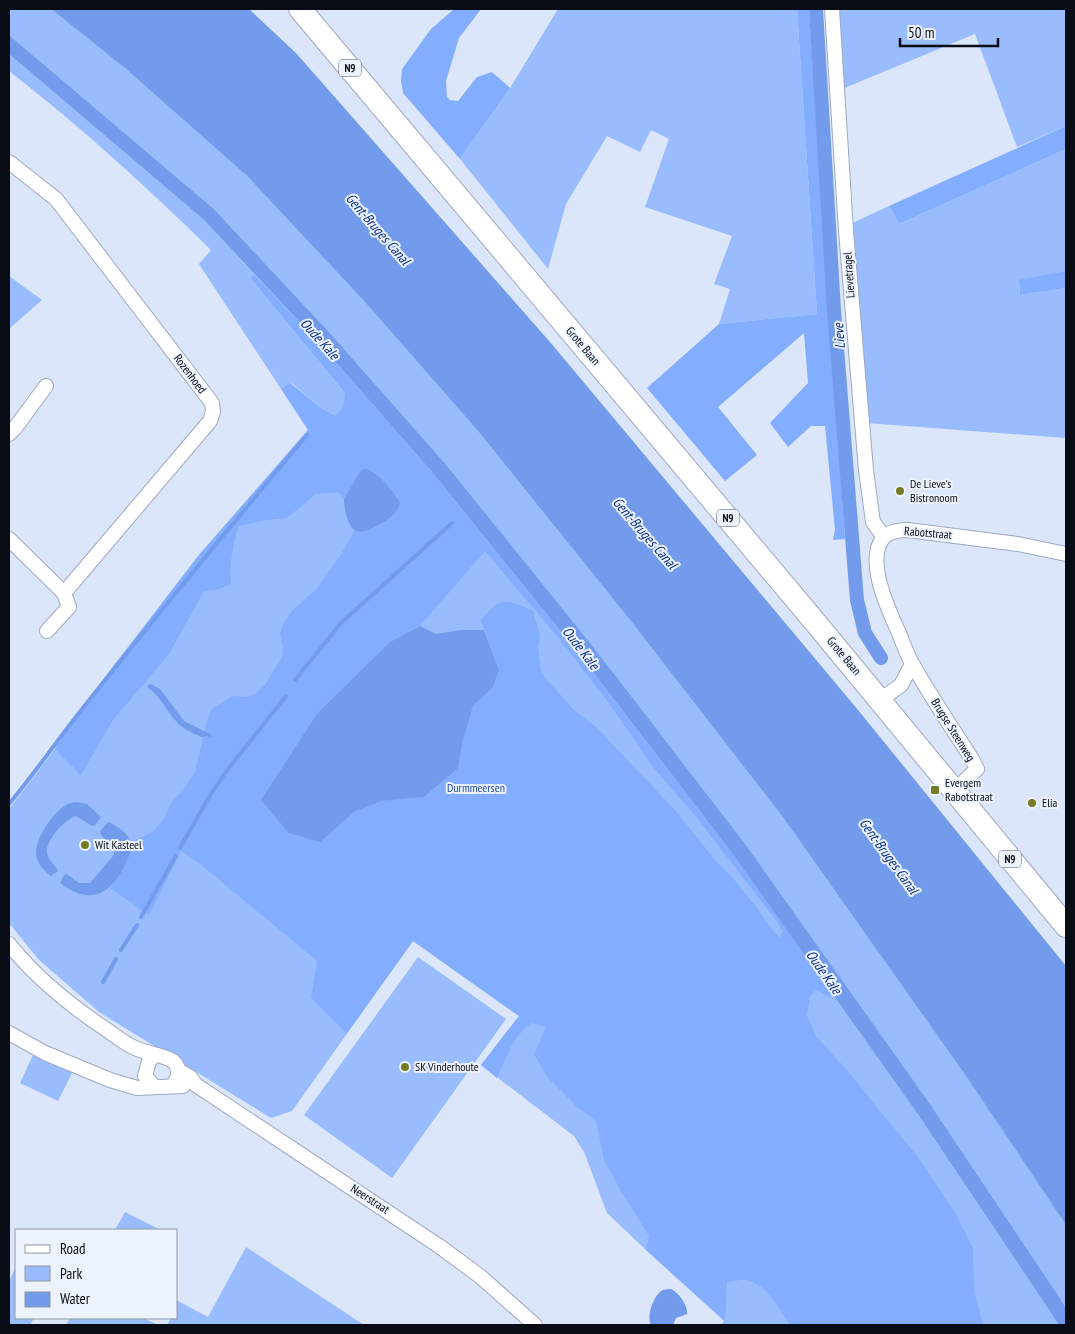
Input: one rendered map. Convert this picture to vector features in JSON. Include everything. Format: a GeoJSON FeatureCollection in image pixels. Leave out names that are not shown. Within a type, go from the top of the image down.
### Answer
{"type":"FeatureCollection","features":[{"type":"Feature","properties":{"kind":"main road","name":"Grote Baan"},"geometry":{"type":"LineString","coordinates":[[300,9],[873,692]]}},
{"type":"Feature","properties":{"kind":"main road","name":"N9"},"geometry":{"type":"LineString","coordinates":[[873,692],[1066,926]]}},
{"type":"Feature","properties":{"kind":"street","name":"Lievetragel"},"geometry":{"type":"LineString","coordinates":[[832,9],[846,241],[866,470],[873,522],[884,537]]}},
{"type":"Feature","properties":{"kind":"street","name":"Rozenhoed"},"geometry":{"type":"LineString","coordinates":[[9,162],[56,199],[212,403],[213,412],[210,422],[64,593]]}},
{"type":"Feature","properties":{"kind":"street"},"geometry":{"type":"LineString","coordinates":[[9,434],[46,386]]}},
{"type":"Feature","properties":{"kind":"street","name":"Rabotstraat"},"geometry":{"type":"LineString","coordinates":[[884,537],[896,531],[908,530],[1018,544],[1066,554]]}},
{"type":"Feature","properties":{"kind":"street"},"geometry":{"type":"LineString","coordinates":[[873,692],[901,686],[912,664],[882,590],[878,552],[884,537]]}},
{"type":"Feature","properties":{"kind":"street"},"geometry":{"type":"LineString","coordinates":[[9,538],[64,593],[69,607],[47,631]]}},
{"type":"Feature","properties":{"kind":"street","name":"Brugse Steenweg"},"geometry":{"type":"LineString","coordinates":[[912,664],[977,770],[954,791]]}},
{"type":"Feature","properties":{"kind":"street","name":"Neerstraat"},"geometry":{"type":"LineString","coordinates":[[9,944],[20,958],[69,1003],[133,1047],[149,1065],[154,1086]]}},
{"type":"Feature","properties":{"kind":"street"},"geometry":{"type":"LineString","coordinates":[[9,1033],[45,1053],[110,1080],[137,1088],[196,1085]]}},
{"type":"Feature","properties":{"kind":"street","name":"Neerstraat"},"geometry":{"type":"LineString","coordinates":[[149,1065],[172,1060],[178,1070],[190,1077],[196,1085],[440,1246],[481,1277],[536,1325]]}},
{"type":"Feature","properties":{"kind":"street"},"geometry":{"type":"LineString","coordinates":[[110,1080],[135,1080],[149,1065]]}},
{"type":"Feature","properties":{"kind":"street"},"geometry":{"type":"LineString","coordinates":[[173,1085],[178,1078],[178,1070]]}},
{"type":"Feature","properties":{"kind":"green space"},"geometry":{"type":"Polygon","coordinates":[[[9,9],[51,9],[126,69],[247,176],[364,301],[478,431],[630,620],[782,816],[968,1079],[1066,1225],[1066,1308],[930,1104],[443,461],[329,332],[214,209],[9,35],[9,9]]]}},
{"type":"Feature","properties":{"kind":"green space"},"geometry":{"type":"Polygon","coordinates":[[[454,9],[481,9],[459,38],[446,81],[447,97],[450,100],[458,101],[477,77],[492,72],[510,88],[460,159],[403,93],[401,81],[402,69],[431,29],[454,9]]]}},
{"type":"Feature","properties":{"kind":"green space"},"geometry":{"type":"Polygon","coordinates":[[[558,9],[797,9],[817,314],[719,324],[730,289],[714,284],[732,236],[645,207],[669,139],[651,130],[640,152],[607,136],[566,204],[548,269],[460,159],[510,88],[558,9]]]}},
{"type":"Feature","properties":{"kind":"green space"},"geometry":{"type":"Polygon","coordinates":[[[797,9],[809,9],[845,539],[833,540],[835,530],[825,426],[811,426],[788,447],[770,423],[808,383],[804,333],[718,407],[757,455],[725,481],[647,388],[719,324],[817,314],[797,9]]]}},
{"type":"Feature","properties":{"kind":"green space"},"geometry":{"type":"Polygon","coordinates":[[[836,9],[1066,9],[1066,126],[1017,147],[975,34],[842,89],[836,9]]]}},
{"type":"Feature","properties":{"kind":"green space","name":"Durmmeersen"},"geometry":{"type":"Polygon","coordinates":[[[9,54],[204,220],[254,274],[250,278],[340,387],[485,551],[491,545],[732,853],[917,1113],[1059,1325],[721,1325],[724,1321],[607,1213],[584,1152],[574,1136],[481,1065],[519,1016],[413,941],[292,1111],[271,1118],[99,1012],[39,960],[9,923],[9,809],[55,749],[75,716],[199,555],[324,410],[291,383],[281,389],[199,264],[211,250],[113,157],[9,71],[9,54]]]}},
{"type":"Feature","properties":{"kind":"green space"},"geometry":{"type":"Polygon","coordinates":[[[1066,126],[1066,149],[899,224],[889,206],[1066,126]]]}},
{"type":"Feature","properties":{"kind":"green space"},"geometry":{"type":"Polygon","coordinates":[[[1066,149],[1066,271],[1019,281],[1020,295],[1066,288],[1066,438],[866,423],[850,224],[889,206],[899,224],[1066,149]]]}},
{"type":"Feature","properties":{"kind":"green space"},"geometry":{"type":"Polygon","coordinates":[[[1066,271],[1066,288],[1020,295],[1019,280],[1066,271]]]}},
{"type":"Feature","properties":{"kind":"green space","name":"Durmmeersen"},"geometry":{"type":"Polygon","coordinates":[[[254,274],[318,342],[431,471],[582,658],[732,853],[832,993],[829,997],[816,990],[810,997],[807,1016],[816,1036],[845,1068],[917,1156],[954,1211],[973,1248],[974,1290],[983,1325],[790,1325],[767,1292],[754,1282],[747,1280],[727,1282],[725,1321],[646,1250],[649,1236],[604,1160],[596,1121],[576,1106],[548,1078],[534,1054],[546,1027],[532,1023],[525,1028],[515,1040],[497,1078],[481,1065],[519,1016],[413,941],[347,1033],[311,998],[317,961],[200,864],[181,851],[149,915],[110,888],[121,872],[131,843],[154,831],[163,820],[172,802],[184,789],[195,772],[207,720],[212,709],[233,696],[247,697],[255,694],[265,685],[282,657],[283,647],[280,633],[291,612],[317,588],[342,553],[355,530],[366,531],[385,522],[398,497],[370,470],[361,470],[344,499],[338,492],[316,494],[287,518],[239,526],[232,555],[231,584],[216,590],[204,591],[169,654],[113,720],[81,775],[55,749],[75,716],[199,555],[308,430],[281,389],[290,383],[324,410],[335,416],[343,406],[345,393],[250,278],[254,274]],[[485,551],[420,626],[390,642],[354,812],[381,801],[424,797],[458,768],[462,744],[473,706],[493,687],[499,670],[481,620],[499,603],[510,602],[517,604],[533,611],[540,635],[538,647],[541,673],[574,710],[596,727],[675,810],[715,860],[732,877],[780,938],[783,931],[776,920],[697,818],[653,767],[608,702],[556,635],[485,551]]]}},
{"type":"Feature","properties":{"kind":"green space"},"geometry":{"type":"Polygon","coordinates":[[[9,276],[42,300],[9,329],[9,276]]]}},
{"type":"Feature","properties":{"kind":"green space","name":"SK Vinderhoute"},"geometry":{"type":"Polygon","coordinates":[[[418,957],[506,1019],[392,1178],[304,1115],[418,957]]]}},
{"type":"Feature","properties":{"kind":"green space"},"geometry":{"type":"Polygon","coordinates":[[[33,1055],[73,1071],[58,1101],[20,1083],[33,1055]]]}},
{"type":"Feature","properties":{"kind":"green space"},"geometry":{"type":"Polygon","coordinates":[[[125,1212],[159,1229],[116,1229],[125,1212]]]}},
{"type":"Feature","properties":{"kind":"green space"},"geometry":{"type":"Polygon","coordinates":[[[246,1247],[364,1325],[167,1325],[170,1319],[178,1319],[178,1301],[208,1317],[246,1247]]]}},
{"type":"Feature","properties":{"kind":"green space"},"geometry":{"type":"Polygon","coordinates":[[[15,1269],[15,1319],[33,1319],[30,1325],[9,1325],[9,1281],[15,1269]]]}},
{"type":"Feature","properties":{"kind":"green space"},"geometry":{"type":"Polygon","coordinates":[[[69,1319],[145,1319],[158,1325],[66,1325],[69,1319]]]}},
{"type":"Feature","properties":{"kind":"water","name":"Gent-Bruges Canal"},"geometry":{"type":"Polygon","coordinates":[[[51,9],[249,9],[296,53],[550,342],[858,710],[1066,966],[1066,1225],[968,1079],[782,816],[630,620],[478,431],[364,301],[247,176],[126,69],[51,9]]]}},
{"type":"Feature","properties":{"kind":"water","name":"Oude Kale"},"geometry":{"type":"Polygon","coordinates":[[[9,35],[214,209],[329,332],[443,461],[594,648],[745,844],[930,1104],[1057,1294],[1066,1308],[1066,1325],[1059,1325],[917,1113],[732,853],[582,658],[431,471],[318,342],[204,220],[9,54],[9,35]]]}},
{"type":"Feature","properties":{"kind":"water"},"geometry":{"type":"Polygon","coordinates":[[[366,469],[385,483],[400,503],[394,514],[385,522],[361,532],[356,531],[350,525],[345,512],[344,499],[361,470],[366,469]]]}},
{"type":"Feature","properties":{"kind":"water"},"geometry":{"type":"Polygon","coordinates":[[[420,626],[436,634],[461,630],[484,630],[499,670],[493,687],[473,706],[462,744],[458,768],[424,797],[381,801],[354,812],[320,842],[289,833],[261,800],[317,714],[390,642],[420,626]]]}},
{"type":"Feature","properties":{"kind":"water"},"geometry":{"type":"Polygon","coordinates":[[[150,684],[160,689],[184,721],[212,735],[211,737],[202,737],[181,726],[172,717],[158,696],[147,687],[150,684]]]}},
{"type":"Feature","properties":{"kind":"water"},"geometry":{"type":"Polygon","coordinates":[[[77,802],[87,804],[101,817],[92,826],[76,816],[67,821],[57,831],[47,848],[49,858],[58,871],[51,876],[39,864],[36,854],[38,841],[46,826],[61,808],[67,804],[77,802]]]}},
{"type":"Feature","properties":{"kind":"water"},"geometry":{"type":"Polygon","coordinates":[[[108,822],[125,833],[131,842],[130,854],[113,884],[98,894],[89,895],[80,894],[60,883],[64,875],[67,874],[79,883],[90,883],[113,856],[115,849],[101,835],[100,831],[108,822]]]}},
{"type":"Feature","properties":{"kind":"water"},"geometry":{"type":"Polygon","coordinates":[[[671,1289],[682,1300],[687,1314],[676,1318],[673,1325],[651,1325],[649,1316],[654,1300],[663,1290],[671,1289]]]}},
{"type":"Feature","properties":{"kind":"waterway","name":"Lieve"},"geometry":{"type":"LineString","coordinates":[[816,9],[834,310],[857,600],[865,633],[881,658]]}},
{"type":"Feature","properties":{"kind":"waterway"},"geometry":{"type":"LineString","coordinates":[[9,804],[147,628],[307,435]]}},
{"type":"Feature","properties":{"kind":"waterway"},"geometry":{"type":"LineString","coordinates":[[295,680],[341,623],[452,523]]}},
{"type":"Feature","properties":{"kind":"waterway"},"geometry":{"type":"LineString","coordinates":[[180,848],[225,773],[286,696]]}},
{"type":"Feature","properties":{"kind":"waterway"},"geometry":{"type":"LineString","coordinates":[[141,917],[176,856]]}},
{"type":"Feature","properties":{"kind":"waterway"},"geometry":{"type":"LineString","coordinates":[[121,950],[137,925]]}},
{"type":"Feature","properties":{"kind":"waterway"},"geometry":{"type":"LineString","coordinates":[[103,982],[116,959]]}},
{"type":"Feature","properties":{"kind":"place","name":"De Lieve's Bistronoom"},"geometry":{"type":"Point","coordinates":[900,491]}},
{"type":"Feature","properties":{"kind":"place","name":"Evergem Rabotstraat"},"geometry":{"type":"Point","coordinates":[935,790]}},
{"type":"Feature","properties":{"kind":"place","name":"Elia"},"geometry":{"type":"Point","coordinates":[1032,803]}},
{"type":"Feature","properties":{"kind":"place","name":"Wit Kasteel"},"geometry":{"type":"Point","coordinates":[85,845]}},
{"type":"Feature","properties":{"kind":"place","name":"SK Vinderhoute"},"geometry":{"type":"Point","coordinates":[405,1067]}}]}
